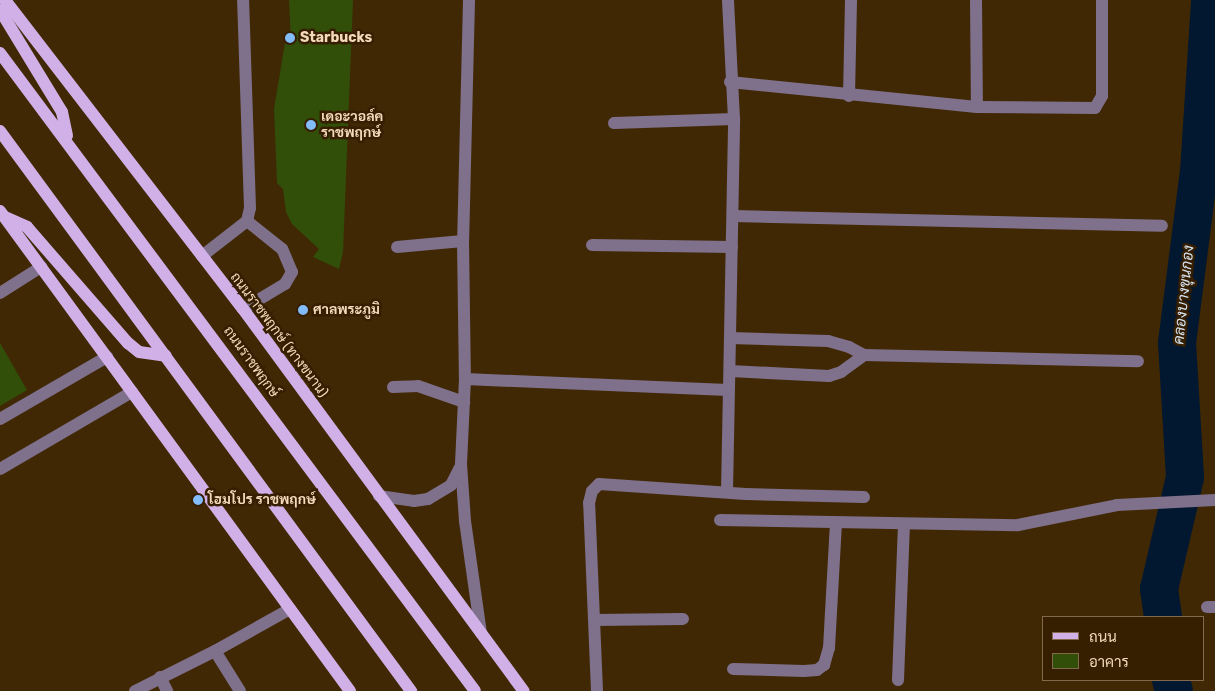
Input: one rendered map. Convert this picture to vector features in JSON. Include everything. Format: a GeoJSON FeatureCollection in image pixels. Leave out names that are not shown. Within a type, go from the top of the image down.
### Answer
{"type":"FeatureCollection","features":[{"type":"Feature","properties":{"kind":"main road","name":"ถนนราชพฤกษ์ (ทางขนาน)"},"geometry":{"type":"LineString","coordinates":[[5,0],[243,309],[524,691]]}},
{"type":"Feature","properties":{"kind":"main road"},"geometry":{"type":"LineString","coordinates":[[0,10],[62,112],[68,140]]}},
{"type":"Feature","properties":{"kind":"main road","name":"ถนนราชพฤกษ์"},"geometry":{"type":"LineString","coordinates":[[0,53],[68,140],[475,691]]}},
{"type":"Feature","properties":{"kind":"main road"},"geometry":{"type":"LineString","coordinates":[[0,132],[411,691]]}},
{"type":"Feature","properties":{"kind":"main road"},"geometry":{"type":"LineString","coordinates":[[2,214],[27,228],[128,343],[139,352],[166,356]]}},
{"type":"Feature","properties":{"kind":"main road"},"geometry":{"type":"LineString","coordinates":[[2,214],[350,691]]}},
{"type":"Feature","properties":{"kind":"street"},"geometry":{"type":"LineString","coordinates":[[202,256],[247,221],[250,192],[243,0]]}},
{"type":"Feature","properties":{"kind":"street"},"geometry":{"type":"LineString","coordinates":[[469,0],[463,241],[465,379],[461,464],[465,520],[482,633]]}},
{"type":"Feature","properties":{"kind":"street"},"geometry":{"type":"LineString","coordinates":[[727,492],[734,119],[730,82],[728,0]]}},
{"type":"Feature","properties":{"kind":"street"},"geometry":{"type":"LineString","coordinates":[[849,96],[851,0]]}},
{"type":"Feature","properties":{"kind":"street"},"geometry":{"type":"LineString","coordinates":[[976,0],[977,107]]}},
{"type":"Feature","properties":{"kind":"street"},"geometry":{"type":"LineString","coordinates":[[730,82],[849,96],[977,107],[1095,108],[1102,96],[1102,0]]}},
{"type":"Feature","properties":{"kind":"street"},"geometry":{"type":"LineString","coordinates":[[614,123],[734,119]]}},
{"type":"Feature","properties":{"kind":"street"},"geometry":{"type":"LineString","coordinates":[[733,216],[1162,226]]}},
{"type":"Feature","properties":{"kind":"street"},"geometry":{"type":"LineString","coordinates":[[243,309],[285,284],[292,272],[282,249],[247,221]]}},
{"type":"Feature","properties":{"kind":"street"},"geometry":{"type":"LineString","coordinates":[[397,247],[463,241]]}},
{"type":"Feature","properties":{"kind":"street"},"geometry":{"type":"LineString","coordinates":[[592,245],[732,247]]}},
{"type":"Feature","properties":{"kind":"street"},"geometry":{"type":"LineString","coordinates":[[0,293],[41,267]]}},
{"type":"Feature","properties":{"kind":"street"},"geometry":{"type":"LineString","coordinates":[[730,338],[828,341],[864,355],[1138,361]]}},
{"type":"Feature","properties":{"kind":"street"},"geometry":{"type":"LineString","coordinates":[[730,371],[829,376],[852,366],[864,355]]}},
{"type":"Feature","properties":{"kind":"street"},"geometry":{"type":"LineString","coordinates":[[0,419],[107,357]]}},
{"type":"Feature","properties":{"kind":"street"},"geometry":{"type":"LineString","coordinates":[[465,379],[728,390]]}},
{"type":"Feature","properties":{"kind":"street"},"geometry":{"type":"LineString","coordinates":[[393,386],[418,386],[464,402]]}},
{"type":"Feature","properties":{"kind":"street"},"geometry":{"type":"LineString","coordinates":[[0,469],[132,392]]}},
{"type":"Feature","properties":{"kind":"street"},"geometry":{"type":"LineString","coordinates":[[379,496],[414,501],[428,499],[451,485],[461,464]]}},
{"type":"Feature","properties":{"kind":"street"},"geometry":{"type":"LineString","coordinates":[[597,691],[589,503],[592,491],[599,484],[611,483],[727,492],[864,497]]}},
{"type":"Feature","properties":{"kind":"street"},"geometry":{"type":"LineString","coordinates":[[720,520],[1018,525],[1117,505],[1160,501],[1212,500]]}},
{"type":"Feature","properties":{"kind":"street"},"geometry":{"type":"LineString","coordinates":[[733,669],[804,671],[817,670],[824,665],[830,648],[836,523]]}},
{"type":"Feature","properties":{"kind":"street"},"geometry":{"type":"LineString","coordinates":[[898,680],[904,524]]}},
{"type":"Feature","properties":{"kind":"street"},"geometry":{"type":"LineString","coordinates":[[135,691],[160,677],[215,652],[290,608]]}},
{"type":"Feature","properties":{"kind":"street"},"geometry":{"type":"LineString","coordinates":[[595,620],[683,619]]}},
{"type":"Feature","properties":{"kind":"street"},"geometry":{"type":"LineString","coordinates":[[215,652],[240,691]]}},
{"type":"Feature","properties":{"kind":"street"},"geometry":{"type":"LineString","coordinates":[[160,677],[167,691]]}},
{"type":"Feature","properties":{"kind":"building","name":"เดอะวอล์ค ราชพฤกษ์"},"geometry":{"type":"Polygon","coordinates":[[[289,0],[353,0],[343,252],[339,269],[313,257],[319,249],[292,224],[286,212],[283,189],[277,183],[274,109],[285,43],[291,43],[289,0]]]}},
{"type":"Feature","properties":{"kind":"building"},"geometry":{"type":"Polygon","coordinates":[[[0,343],[27,390],[0,406],[0,343]]]}},
{"type":"Feature","properties":{"kind":"waterway","name":"คลองบางขุนกอง"},"geometry":{"type":"LineString","coordinates":[[1163,616],[1159,589],[1185,477],[1177,343],[1199,172],[1210,0]]}},
{"type":"Feature","properties":{"kind":"waterway","name":"คลองบางขุนกอง"},"geometry":{"type":"LineString","coordinates":[[1171,681],[1174,691]]}},
{"type":"Feature","properties":{"kind":"place","name":"Starbucks"},"geometry":{"type":"Point","coordinates":[290,38]}},
{"type":"Feature","properties":{"kind":"place","name":"เดอะวอล์ค ราชพฤกษ์"},"geometry":{"type":"Point","coordinates":[311,125]}},
{"type":"Feature","properties":{"kind":"place","name":"ศาลพระภูมิ"},"geometry":{"type":"Point","coordinates":[303,310]}},
{"type":"Feature","properties":{"kind":"place","name":"โฮมโปร ราชพฤกษ์"},"geometry":{"type":"Point","coordinates":[198,500]}}]}
